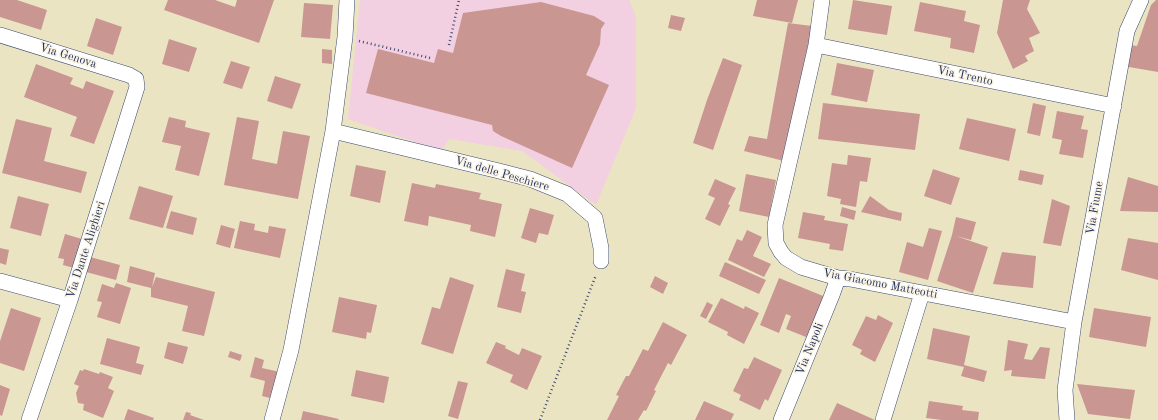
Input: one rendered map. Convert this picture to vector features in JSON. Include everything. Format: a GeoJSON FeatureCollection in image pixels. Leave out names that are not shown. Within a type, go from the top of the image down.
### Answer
{"type":"FeatureCollection","features":[{"type":"Feature","properties":{"kind":"street"},"geometry":{"type":"LineString","coordinates":[[272,420],[291,350],[334,131],[345,37],[347,0]]}},
{"type":"Feature","properties":{"kind":"street","name":"Via Giacomo Matteotti"},"geometry":{"type":"LineString","coordinates":[[822,0],[816,45],[774,225],[776,244],[786,258],[800,267],[838,278],[850,279],[1074,322]]}},
{"type":"Feature","properties":{"kind":"street","name":"Via Fiume"},"geometry":{"type":"LineString","coordinates":[[1067,420],[1065,390],[1074,322],[1114,106],[1126,31],[1140,0]]}},
{"type":"Feature","properties":{"kind":"street","name":"Via Genova"},"geometry":{"type":"LineString","coordinates":[[0,35],[129,75],[136,79]]}},
{"type":"Feature","properties":{"kind":"street","name":"Via Trento"},"geometry":{"type":"LineString","coordinates":[[816,45],[1114,106]]}},
{"type":"Feature","properties":{"kind":"street","name":"Via Dante Alighieri"},"geometry":{"type":"LineString","coordinates":[[29,420],[70,300],[137,87],[136,79]]}},
{"type":"Feature","properties":{"kind":"street","name":"Via delle Peschiere"},"geometry":{"type":"LineString","coordinates":[[334,131],[530,179],[567,194],[595,218],[601,248],[601,262]]}},
{"type":"Feature","properties":{"kind":"street","name":"Via Napoli"},"geometry":{"type":"LineString","coordinates":[[781,420],[838,278]]}},
{"type":"Feature","properties":{"kind":"street"},"geometry":{"type":"LineString","coordinates":[[0,281],[70,300]]}},
{"type":"Feature","properties":{"kind":"street"},"geometry":{"type":"LineString","coordinates":[[884,420],[922,293]]}},
{"type":"Feature","properties":{"kind":"path"},"geometry":{"type":"LineString","coordinates":[[449,45],[459,0]]}},
{"type":"Feature","properties":{"kind":"path"},"geometry":{"type":"LineString","coordinates":[[345,37],[430,58]]}},
{"type":"Feature","properties":{"kind":"path"},"geometry":{"type":"LineString","coordinates":[[540,420],[601,262]]}},
{"type":"Feature","properties":{"kind":"shaded area"},"geometry":{"type":"Polygon","coordinates":[[[360,0],[629,0],[636,17],[636,108],[596,205],[522,151],[449,139],[441,151],[348,119],[360,0]]]}},
{"type":"Feature","properties":{"kind":"building"},"geometry":{"type":"Polygon","coordinates":[[[0,0],[17,0],[47,10],[41,30],[0,17],[0,0]]]}},
{"type":"Feature","properties":{"kind":"building"},"geometry":{"type":"Polygon","coordinates":[[[168,0],[215,0],[235,7],[237,0],[274,0],[259,43],[164,10],[168,0]]]}},
{"type":"Feature","properties":{"kind":"building"},"geometry":{"type":"Polygon","coordinates":[[[757,0],[798,0],[792,23],[753,16],[757,0]]]}},
{"type":"Feature","properties":{"kind":"building"},"geometry":{"type":"Polygon","coordinates":[[[853,0],[892,6],[887,35],[848,29],[853,0]]]}},
{"type":"Feature","properties":{"kind":"building"},"geometry":{"type":"Polygon","coordinates":[[[1003,0],[1030,0],[1027,9],[1040,33],[1029,38],[1034,51],[1025,56],[1028,61],[1013,69],[997,33],[1003,0]]]}},
{"type":"Feature","properties":{"kind":"building"},"geometry":{"type":"Polygon","coordinates":[[[1158,0],[1158,72],[1123,66],[1129,45],[1137,46],[1151,5],[1158,0]]]}},
{"type":"Feature","properties":{"kind":"building"},"geometry":{"type":"Polygon","coordinates":[[[541,2],[594,16],[605,23],[601,29],[600,44],[586,75],[609,85],[572,168],[501,136],[493,131],[492,125],[366,93],[378,49],[434,63],[438,49],[453,53],[463,13],[541,2]]]}},
{"type":"Feature","properties":{"kind":"building"},"geometry":{"type":"Polygon","coordinates":[[[920,2],[966,11],[964,21],[980,25],[974,53],[950,48],[951,38],[914,31],[920,2]]]}},
{"type":"Feature","properties":{"kind":"building"},"geometry":{"type":"Polygon","coordinates":[[[304,3],[333,5],[330,39],[301,37],[304,3]]]}},
{"type":"Feature","properties":{"kind":"building"},"geometry":{"type":"Polygon","coordinates":[[[671,15],[685,18],[681,31],[668,28],[671,15]]]}},
{"type":"Feature","properties":{"kind":"building"},"geometry":{"type":"Polygon","coordinates":[[[96,18],[122,27],[113,55],[87,46],[96,18]]]}},
{"type":"Feature","properties":{"kind":"building"},"geometry":{"type":"Polygon","coordinates":[[[788,23],[812,26],[784,161],[744,151],[749,136],[767,139],[788,23]]]}},
{"type":"Feature","properties":{"kind":"building"},"geometry":{"type":"Polygon","coordinates":[[[169,39],[197,48],[189,72],[162,64],[169,39]]]}},
{"type":"Feature","properties":{"kind":"building"},"geometry":{"type":"Polygon","coordinates":[[[322,49],[332,50],[332,64],[322,63],[322,49]]]}},
{"type":"Feature","properties":{"kind":"building"},"geometry":{"type":"Polygon","coordinates":[[[723,58],[742,65],[713,150],[693,143],[723,58]]]}},
{"type":"Feature","properties":{"kind":"building"},"geometry":{"type":"Polygon","coordinates":[[[231,61],[250,67],[242,89],[223,83],[231,61]]]}},
{"type":"Feature","properties":{"kind":"building"},"geometry":{"type":"Polygon","coordinates":[[[837,63],[874,70],[867,102],[831,95],[837,63]]]}},
{"type":"Feature","properties":{"kind":"building"},"geometry":{"type":"Polygon","coordinates":[[[36,64],[73,78],[70,84],[83,89],[86,81],[114,91],[94,144],[70,136],[77,117],[24,97],[36,64]]]}},
{"type":"Feature","properties":{"kind":"building"},"geometry":{"type":"Polygon","coordinates":[[[275,76],[301,84],[292,109],[267,101],[275,76]]]}},
{"type":"Feature","properties":{"kind":"building"},"geometry":{"type":"Polygon","coordinates":[[[823,103],[920,114],[915,150],[818,139],[823,103]]]}},
{"type":"Feature","properties":{"kind":"building"},"geometry":{"type":"Polygon","coordinates":[[[1033,103],[1046,106],[1040,136],[1027,133],[1033,103]]]}},
{"type":"Feature","properties":{"kind":"building"},"geometry":{"type":"Polygon","coordinates":[[[1057,111],[1084,116],[1081,129],[1088,130],[1083,158],[1059,154],[1062,140],[1052,138],[1057,111]]]}},
{"type":"Feature","properties":{"kind":"building"},"geometry":{"type":"Polygon","coordinates":[[[169,117],[186,121],[185,127],[210,133],[199,176],[175,170],[181,146],[162,142],[169,117]]]}},
{"type":"Feature","properties":{"kind":"building"},"geometry":{"type":"Polygon","coordinates":[[[237,117],[259,121],[252,159],[277,164],[283,131],[310,136],[298,199],[224,185],[237,117]]]}},
{"type":"Feature","properties":{"kind":"building"},"geometry":{"type":"Polygon","coordinates":[[[967,118],[1016,129],[1009,161],[959,149],[967,118]]]}},
{"type":"Feature","properties":{"kind":"building"},"geometry":{"type":"Polygon","coordinates":[[[16,119],[52,128],[44,161],[87,172],[81,193],[2,173],[16,119]]]}},
{"type":"Feature","properties":{"kind":"building"},"geometry":{"type":"Polygon","coordinates":[[[848,155],[871,158],[867,182],[860,181],[856,207],[840,204],[841,199],[827,196],[832,163],[847,165],[848,155]]]}},
{"type":"Feature","properties":{"kind":"building"},"geometry":{"type":"Polygon","coordinates":[[[356,165],[386,171],[380,203],[350,196],[356,165]]]}},
{"type":"Feature","properties":{"kind":"building"},"geometry":{"type":"Polygon","coordinates":[[[933,169],[960,178],[951,205],[924,196],[933,169]]]}},
{"type":"Feature","properties":{"kind":"building"},"geometry":{"type":"Polygon","coordinates":[[[1020,170],[1044,175],[1042,185],[1018,180],[1020,170]]]}},
{"type":"Feature","properties":{"kind":"building"},"geometry":{"type":"Polygon","coordinates":[[[746,174],[776,180],[769,217],[739,211],[746,174]]]}},
{"type":"Feature","properties":{"kind":"building"},"geometry":{"type":"Polygon","coordinates":[[[1128,177],[1158,186],[1158,212],[1120,211],[1128,177]]]}},
{"type":"Feature","properties":{"kind":"building"},"geometry":{"type":"Polygon","coordinates":[[[715,179],[736,188],[720,226],[705,219],[715,198],[708,195],[715,179]]]}},
{"type":"Feature","properties":{"kind":"building"},"geometry":{"type":"Polygon","coordinates":[[[412,183],[435,188],[436,184],[481,193],[479,199],[502,204],[495,237],[470,231],[471,225],[429,216],[428,226],[404,221],[412,183]]]}},
{"type":"Feature","properties":{"kind":"building"},"geometry":{"type":"Polygon","coordinates":[[[139,186],[173,196],[163,228],[129,219],[139,186]]]}},
{"type":"Feature","properties":{"kind":"building"},"geometry":{"type":"Polygon","coordinates":[[[18,196],[49,204],[41,236],[10,228],[18,196]]]}},
{"type":"Feature","properties":{"kind":"building"},"geometry":{"type":"Polygon","coordinates":[[[870,196],[889,210],[902,213],[901,221],[861,212],[870,196]]]}},
{"type":"Feature","properties":{"kind":"building"},"geometry":{"type":"Polygon","coordinates":[[[1052,199],[1070,206],[1061,246],[1043,243],[1052,199]]]}},
{"type":"Feature","properties":{"kind":"building"},"geometry":{"type":"Polygon","coordinates":[[[842,207],[856,211],[854,220],[840,216],[842,207]]]}},
{"type":"Feature","properties":{"kind":"building"},"geometry":{"type":"Polygon","coordinates":[[[530,208],[554,215],[548,235],[539,233],[536,243],[521,238],[530,208]]]}},
{"type":"Feature","properties":{"kind":"building"},"geometry":{"type":"Polygon","coordinates":[[[171,211],[197,218],[193,235],[166,228],[171,211]]]}},
{"type":"Feature","properties":{"kind":"building"},"geometry":{"type":"Polygon","coordinates":[[[803,212],[825,216],[824,220],[848,224],[843,251],[829,249],[830,244],[798,238],[803,212]]]}},
{"type":"Feature","properties":{"kind":"building"},"geometry":{"type":"Polygon","coordinates":[[[956,217],[976,222],[971,240],[956,236],[988,247],[973,293],[937,281],[952,235],[956,217]]]}},
{"type":"Feature","properties":{"kind":"building"},"geometry":{"type":"Polygon","coordinates":[[[240,221],[255,224],[254,230],[268,233],[269,226],[286,229],[280,258],[234,248],[240,221]]]}},
{"type":"Feature","properties":{"kind":"building"},"geometry":{"type":"Polygon","coordinates":[[[221,225],[235,229],[230,248],[216,244],[221,225]]]}},
{"type":"Feature","properties":{"kind":"building"},"geometry":{"type":"Polygon","coordinates":[[[929,228],[942,231],[928,280],[899,272],[907,242],[923,247],[929,228]]]}},
{"type":"Feature","properties":{"kind":"building"},"geometry":{"type":"Polygon","coordinates":[[[747,230],[762,237],[753,256],[771,264],[764,277],[728,260],[737,239],[742,241],[747,230]]]}},
{"type":"Feature","properties":{"kind":"building"},"geometry":{"type":"Polygon","coordinates":[[[65,234],[82,239],[74,268],[63,265],[64,259],[58,258],[65,234]]]}},
{"type":"Feature","properties":{"kind":"building"},"geometry":{"type":"Polygon","coordinates":[[[1128,238],[1158,243],[1158,280],[1121,270],[1128,238]]]}},
{"type":"Feature","properties":{"kind":"building"},"geometry":{"type":"Polygon","coordinates":[[[0,248],[9,250],[6,265],[0,263],[0,248]]]}},
{"type":"Feature","properties":{"kind":"building"},"geometry":{"type":"Polygon","coordinates":[[[1002,252],[1036,256],[1033,288],[993,284],[1002,252]]]}},
{"type":"Feature","properties":{"kind":"building"},"geometry":{"type":"Polygon","coordinates":[[[90,257],[120,265],[116,280],[86,272],[90,257]]]}},
{"type":"Feature","properties":{"kind":"building"},"geometry":{"type":"Polygon","coordinates":[[[725,262],[766,280],[759,294],[719,276],[725,262]]]}},
{"type":"Feature","properties":{"kind":"building"},"geometry":{"type":"Polygon","coordinates":[[[130,266],[155,273],[152,287],[156,277],[215,292],[204,336],[182,331],[188,306],[151,297],[151,288],[127,282],[130,266]]]}},
{"type":"Feature","properties":{"kind":"building"},"geometry":{"type":"Polygon","coordinates":[[[506,269],[525,274],[521,291],[526,292],[521,313],[497,307],[506,269]]]}},
{"type":"Feature","properties":{"kind":"building"},"geometry":{"type":"Polygon","coordinates":[[[655,276],[668,283],[663,294],[650,287],[655,276]]]}},
{"type":"Feature","properties":{"kind":"building"},"geometry":{"type":"Polygon","coordinates":[[[450,277],[474,285],[453,354],[421,344],[432,307],[440,309],[450,277]]]}},
{"type":"Feature","properties":{"kind":"building"},"geometry":{"type":"Polygon","coordinates":[[[779,278],[828,298],[811,339],[786,329],[791,316],[786,314],[779,333],[760,325],[779,278]]]}},
{"type":"Feature","properties":{"kind":"building"},"geometry":{"type":"Polygon","coordinates":[[[116,283],[131,288],[120,324],[97,317],[102,302],[97,301],[102,284],[114,288],[116,283]]]}},
{"type":"Feature","properties":{"kind":"building"},"geometry":{"type":"Polygon","coordinates":[[[339,297],[377,305],[371,333],[367,332],[366,339],[332,332],[339,297]]]}},
{"type":"Feature","properties":{"kind":"building"},"geometry":{"type":"Polygon","coordinates":[[[721,298],[744,309],[745,306],[759,313],[744,344],[727,335],[728,332],[708,322],[721,298]]]}},
{"type":"Feature","properties":{"kind":"building"},"geometry":{"type":"Polygon","coordinates":[[[707,302],[713,305],[706,319],[700,316],[707,302]]]}},
{"type":"Feature","properties":{"kind":"building"},"geometry":{"type":"Polygon","coordinates":[[[11,308],[41,318],[24,371],[0,363],[0,341],[11,308]]]}},
{"type":"Feature","properties":{"kind":"building"},"geometry":{"type":"Polygon","coordinates":[[[1094,308],[1151,317],[1146,347],[1089,337],[1094,308]]]}},
{"type":"Feature","properties":{"kind":"building"},"geometry":{"type":"Polygon","coordinates":[[[878,315],[893,323],[875,362],[860,354],[862,350],[852,345],[866,316],[876,320],[878,315]]]}},
{"type":"Feature","properties":{"kind":"building"},"geometry":{"type":"Polygon","coordinates":[[[663,322],[687,335],[671,365],[668,363],[654,390],[656,391],[646,411],[644,410],[638,420],[607,420],[619,396],[616,395],[626,376],[629,376],[643,349],[648,351],[663,322]]]}},
{"type":"Feature","properties":{"kind":"building"},"geometry":{"type":"Polygon","coordinates":[[[933,328],[970,336],[964,365],[987,371],[984,382],[961,376],[964,367],[927,359],[933,328]]]}},
{"type":"Feature","properties":{"kind":"building"},"geometry":{"type":"Polygon","coordinates":[[[107,338],[140,347],[136,363],[144,365],[141,375],[100,364],[107,338]]]}},
{"type":"Feature","properties":{"kind":"building"},"geometry":{"type":"Polygon","coordinates":[[[1008,340],[1028,344],[1024,359],[1032,360],[1040,347],[1050,348],[1045,379],[1011,376],[1012,370],[1004,371],[1008,340]]]}},
{"type":"Feature","properties":{"kind":"building"},"geometry":{"type":"Polygon","coordinates":[[[168,342],[188,347],[183,364],[164,358],[168,342]]]}},
{"type":"Feature","properties":{"kind":"building"},"geometry":{"type":"Polygon","coordinates":[[[496,342],[506,346],[505,348],[519,355],[522,348],[542,356],[527,390],[510,382],[513,375],[486,363],[496,342]]]}},
{"type":"Feature","properties":{"kind":"building"},"geometry":{"type":"Polygon","coordinates":[[[230,351],[242,355],[240,361],[228,357],[230,351]]]}},
{"type":"Feature","properties":{"kind":"building"},"geometry":{"type":"Polygon","coordinates":[[[255,357],[264,360],[262,368],[280,372],[274,399],[262,396],[265,381],[250,377],[255,357]]]}},
{"type":"Feature","properties":{"kind":"building"},"geometry":{"type":"Polygon","coordinates":[[[754,357],[782,370],[768,401],[765,399],[760,410],[739,400],[741,395],[733,391],[744,368],[748,369],[754,357]]]}},
{"type":"Feature","properties":{"kind":"building"},"geometry":{"type":"Polygon","coordinates":[[[84,369],[99,374],[100,372],[113,377],[108,388],[114,391],[103,418],[83,410],[84,404],[78,403],[76,393],[79,386],[74,384],[80,370],[83,371],[84,369]]]}},
{"type":"Feature","properties":{"kind":"building"},"geometry":{"type":"Polygon","coordinates":[[[356,370],[389,377],[384,403],[351,396],[356,370]]]}},
{"type":"Feature","properties":{"kind":"building"},"geometry":{"type":"Polygon","coordinates":[[[458,381],[468,383],[458,419],[448,416],[458,381]]]}},
{"type":"Feature","properties":{"kind":"building"},"geometry":{"type":"Polygon","coordinates":[[[1077,384],[1135,390],[1130,419],[1088,414],[1077,384]]]}},
{"type":"Feature","properties":{"kind":"building"},"geometry":{"type":"Polygon","coordinates":[[[0,385],[10,389],[2,416],[0,415],[0,385]]]}},
{"type":"Feature","properties":{"kind":"building"},"geometry":{"type":"Polygon","coordinates":[[[704,401],[734,414],[731,420],[695,420],[704,401]]]}},
{"type":"Feature","properties":{"kind":"building"},"geometry":{"type":"Polygon","coordinates":[[[929,401],[963,406],[962,410],[979,412],[978,420],[942,420],[926,418],[929,401]]]}},
{"type":"Feature","properties":{"kind":"building"},"geometry":{"type":"Polygon","coordinates":[[[837,403],[875,420],[829,420],[837,403]]]}},
{"type":"Feature","properties":{"kind":"building"},"geometry":{"type":"Polygon","coordinates":[[[128,409],[154,418],[153,420],[124,420],[128,409]]]}},
{"type":"Feature","properties":{"kind":"building"},"geometry":{"type":"Polygon","coordinates":[[[303,411],[339,419],[301,420],[303,411]]]}},
{"type":"Feature","properties":{"kind":"building"},"geometry":{"type":"Polygon","coordinates":[[[186,412],[191,413],[190,415],[204,420],[183,420],[186,412]]]}}]}
